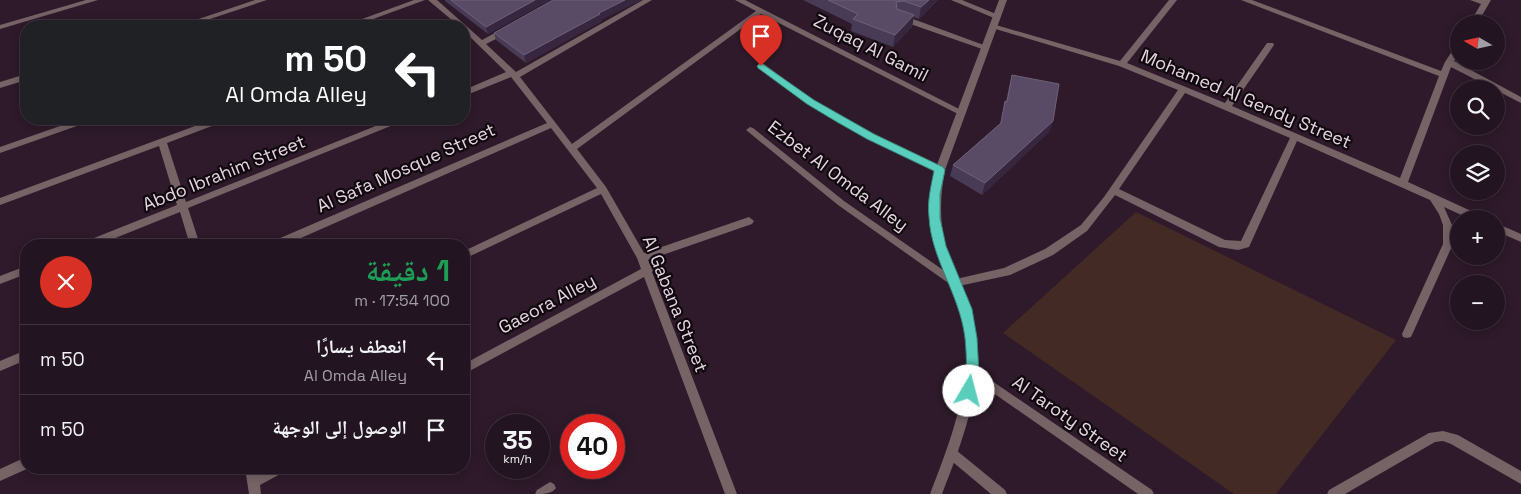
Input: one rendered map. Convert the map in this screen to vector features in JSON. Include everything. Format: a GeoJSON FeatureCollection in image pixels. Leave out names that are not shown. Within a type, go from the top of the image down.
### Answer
{"type":"FeatureCollection","features":[{"type":"Feature","properties":{"kind":"street"},"geometry":{"type":"LineString","coordinates":[[24,20],[94,0]]}},
{"type":"Feature","properties":{"kind":"street"},"geometry":{"type":"LineString","coordinates":[[201,20],[263,0]]}},
{"type":"Feature","properties":{"kind":"street"},"geometry":{"type":"LineString","coordinates":[[364,20],[421,0]]}},
{"type":"Feature","properties":{"kind":"street","name":"Al Gabana Street"},"geometry":{"type":"LineString","coordinates":[[432,0],[456,20]]}},
{"type":"Feature","properties":{"kind":"street"},"geometry":{"type":"LineString","coordinates":[[470,91],[513,75],[648,0]]}},
{"type":"Feature","properties":{"kind":"street","name":"Zuqaq Al Gamil"},"geometry":{"type":"LineString","coordinates":[[741,0],[962,112]]}},
{"type":"Feature","properties":{"kind":"street","name":"Mohamed Al Gendy Street"},"geometry":{"type":"LineString","coordinates":[[955,0],[995,21],[1122,64],[1227,107],[1461,210]]}},
{"type":"Feature","properties":{"kind":"street"},"geometry":{"type":"LineString","coordinates":[[936,494],[952,454],[965,408],[972,373],[971,338],[966,309],[940,246],[934,218],[935,194],[940,170],[1003,0]]}},
{"type":"Feature","properties":{"kind":"street"},"geometry":{"type":"LineString","coordinates":[[1122,64],[1173,0]]}},
{"type":"Feature","properties":{"kind":"street"},"geometry":{"type":"LineString","coordinates":[[1245,0],[1444,75]]}},
{"type":"Feature","properties":{"kind":"street"},"geometry":{"type":"LineString","coordinates":[[1474,0],[1486,2],[1478,15]]}},
{"type":"Feature","properties":{"kind":"street"},"geometry":{"type":"LineString","coordinates":[[572,149],[761,11]]}},
{"type":"Feature","properties":{"kind":"street"},"geometry":{"type":"LineString","coordinates":[[899,17],[985,47]]}},
{"type":"Feature","properties":{"kind":"street"},"geometry":{"type":"LineString","coordinates":[[0,27],[20,21]]}},
{"type":"Feature","properties":{"kind":"street"},"geometry":{"type":"LineString","coordinates":[[482,44],[516,24]]}},
{"type":"Feature","properties":{"kind":"street","name":"Al Gabana Street"},"geometry":{"type":"LineString","coordinates":[[470,33],[513,75],[603,189],[648,270],[731,494]]}},
{"type":"Feature","properties":{"kind":"street"},"geometry":{"type":"LineString","coordinates":[[1227,107],[1270,45]]}},
{"type":"Feature","properties":{"kind":"street"},"geometry":{"type":"LineString","coordinates":[[1403,183],[1449,62],[1521,100]]}},
{"type":"Feature","properties":{"kind":"street"},"geometry":{"type":"LineString","coordinates":[[761,66],[810,102],[862,132],[940,170]]}},
{"type":"Feature","properties":{"kind":"street"},"geometry":{"type":"LineString","coordinates":[[0,85],[20,79]]}},
{"type":"Feature","properties":{"kind":"street"},"geometry":{"type":"LineString","coordinates":[[954,283],[1006,272],[1050,252],[1084,228],[1114,190],[1183,89]]}},
{"type":"Feature","properties":{"kind":"street","name":"Al Safa Mosque Street"},"geometry":{"type":"LineString","coordinates":[[289,239],[551,124]]}},
{"type":"Feature","properties":{"kind":"street"},"geometry":{"type":"LineString","coordinates":[[0,150],[71,125]]}},
{"type":"Feature","properties":{"kind":"street"},"geometry":{"type":"LineString","coordinates":[[0,202],[206,125]]}},
{"type":"Feature","properties":{"kind":"street","name":"Abdo Ibrahim Street"},"geometry":{"type":"LineString","coordinates":[[103,239],[385,125]]}},
{"type":"Feature","properties":{"kind":"street","name":"Ezbet Al Omda Alley"},"geometry":{"type":"LineString","coordinates":[[750,130],[841,203],[954,283]]}},
{"type":"Feature","properties":{"kind":"street"},"geometry":{"type":"LineString","coordinates":[[1114,190],[1224,244],[1238,246],[1245,244],[1295,136]]}},
{"type":"Feature","properties":{"kind":"street"},"geometry":{"type":"LineString","coordinates":[[162,142],[193,239]]}},
{"type":"Feature","properties":{"kind":"street"},"geometry":{"type":"LineString","coordinates":[[470,252],[603,189]]}},
{"type":"Feature","properties":{"kind":"street"},"geometry":{"type":"LineString","coordinates":[[1407,334],[1448,244],[1450,233],[1448,222],[1434,197]]}},
{"type":"Feature","properties":{"kind":"street"},"geometry":{"type":"LineString","coordinates":[[642,258],[749,221]]}},
{"type":"Feature","properties":{"kind":"street"},"geometry":{"type":"LineString","coordinates":[[1505,231],[1521,238]]}},
{"type":"Feature","properties":{"kind":"street","name":"Gaeora Alley"},"geometry":{"type":"LineString","coordinates":[[470,366],[648,270]]}},
{"type":"Feature","properties":{"kind":"street"},"geometry":{"type":"LineString","coordinates":[[0,280],[20,272]]}},
{"type":"Feature","properties":{"kind":"street"},"geometry":{"type":"LineString","coordinates":[[0,366],[20,357]]}},
{"type":"Feature","properties":{"kind":"street","name":"Al Taroty Street"},"geometry":{"type":"LineString","coordinates":[[972,373],[1148,494]]}},
{"type":"Feature","properties":{"kind":"street"},"geometry":{"type":"LineString","coordinates":[[1333,494],[1433,437],[1442,436],[1454,440],[1521,478]]}},
{"type":"Feature","properties":{"kind":"street"},"geometry":{"type":"LineString","coordinates":[[952,454],[1001,494]]}},
{"type":"Feature","properties":{"kind":"street"},"geometry":{"type":"LineString","coordinates":[[0,475],[20,466]]}},
{"type":"Feature","properties":{"kind":"street"},"geometry":{"type":"LineString","coordinates":[[252,474],[254,488],[272,474]]}},
{"type":"Feature","properties":{"kind":"shaded area"},"geometry":{"type":"Polygon","coordinates":[[[1136,212],[1396,340],[1276,494],[1234,494],[1003,333],[1136,212]]]}},
{"type":"Feature","properties":{"kind":"building"},"geometry":{"type":"Polygon","coordinates":[[[451,0],[535,0],[486,27],[451,0]]]}},
{"type":"Feature","properties":{"kind":"building"},"geometry":{"type":"Polygon","coordinates":[[[553,0],[625,0],[524,55],[494,33],[553,0]]]}},
{"type":"Feature","properties":{"kind":"building"},"geometry":{"type":"Polygon","coordinates":[[[828,0],[929,0],[921,7],[904,1],[896,2],[897,9],[914,15],[895,35],[853,19],[858,14],[828,0]]]}},
{"type":"Feature","properties":{"kind":"building"},"geometry":{"type":"Polygon","coordinates":[[[1012,75],[1059,84],[1053,121],[985,183],[953,165],[1001,123],[1012,75]]]}},
{"type":"Feature","properties":{"kind":"route"},"geometry":{"type":"LineString","coordinates":[[761,66],[810,102],[870,136],[940,170],[935,194],[934,218],[940,246],[966,309],[971,338],[972,373],[969,391]]}}]}
